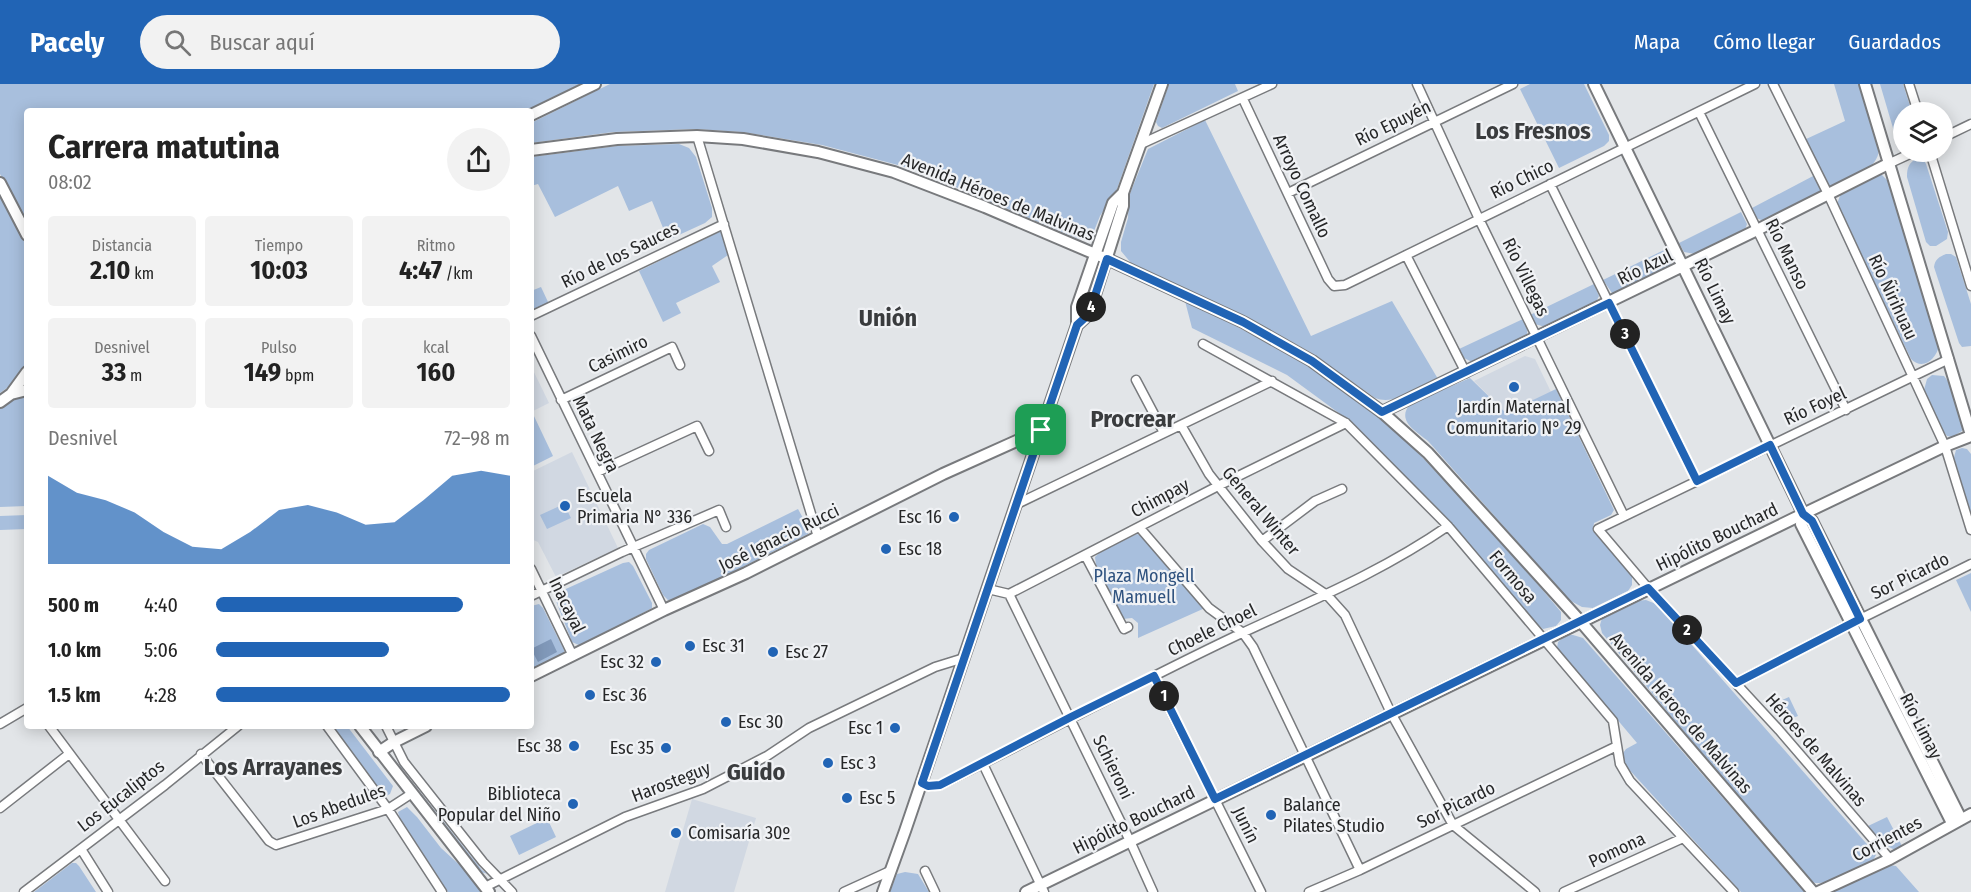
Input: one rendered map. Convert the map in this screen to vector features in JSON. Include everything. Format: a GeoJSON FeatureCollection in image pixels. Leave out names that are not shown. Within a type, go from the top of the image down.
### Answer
{"type":"FeatureCollection","features":[{"type":"Feature","properties":{"kind":"main road"},"geometry":{"type":"LineString","coordinates":[[534,114],[595,84]]}},
{"type":"Feature","properties":{"kind":"main road"},"geometry":{"type":"LineString","coordinates":[[1077,325],[1089,314],[1123,206],[1123,193],[1162,84]]}},
{"type":"Feature","properties":{"kind":"main road","name":"Río Limay"},"geometry":{"type":"LineString","coordinates":[[1594,84],[1803,514],[1801,524],[1961,819]]}},
{"type":"Feature","properties":{"kind":"main road"},"geometry":{"type":"LineString","coordinates":[[1865,84],[1971,436]]}},
{"type":"Feature","properties":{"kind":"main road","name":"Avenida Héroes de Malvinas"},"geometry":{"type":"LineString","coordinates":[[534,150],[617,139],[697,136],[743,139],[818,152],[894,172],[985,207],[1107,259],[1243,322],[1302,355],[1382,412],[1428,453],[1581,622],[1816,892]]}},
{"type":"Feature","properties":{"kind":"main road","name":"Río Azul"},"geometry":{"type":"LineString","coordinates":[[1382,412],[1609,303],[1888,164]]}},
{"type":"Feature","properties":{"kind":"main road"},"geometry":{"type":"LineString","coordinates":[[0,183],[24,229]]}},
{"type":"Feature","properties":{"kind":"main road"},"geometry":{"type":"LineString","coordinates":[[883,892],[1077,325],[1077,308],[1095,254],[1113,203],[1123,193]]}},
{"type":"Feature","properties":{"kind":"main road"},"geometry":{"type":"LineString","coordinates":[[0,402],[11,394],[24,376]]}},
{"type":"Feature","properties":{"kind":"main road"},"geometry":{"type":"LineString","coordinates":[[11,394],[24,391]]}},
{"type":"Feature","properties":{"kind":"main road","name":"José Ignacio Rucci"},"geometry":{"type":"LineString","coordinates":[[534,675],[943,474],[1041,430]]}},
{"type":"Feature","properties":{"kind":"main road","name":"Hipólito Bouchard"},"geometry":{"type":"LineString","coordinates":[[1026,892],[1042,888],[1215,799],[1648,588],[1971,436]]}},
{"type":"Feature","properties":{"kind":"main road"},"geometry":{"type":"LineString","coordinates":[[362,729],[487,889]]}},
{"type":"Feature","properties":{"kind":"main road"},"geometry":{"type":"LineString","coordinates":[[380,752],[394,741],[420,729]]}},
{"type":"Feature","properties":{"kind":"main road","name":"Corrientes"},"geometry":{"type":"LineString","coordinates":[[1816,892],[1890,859],[1961,819]]}},
{"type":"Feature","properties":{"kind":"street"},"geometry":{"type":"LineString","coordinates":[[1141,144],[1272,84]]}},
{"type":"Feature","properties":{"kind":"street","name":"Río Villegas"},"geometry":{"type":"LineString","coordinates":[[1416,84],[1479,219],[1624,516]]}},
{"type":"Feature","properties":{"kind":"street","name":"Río Epuyén"},"geometry":{"type":"LineString","coordinates":[[1288,193],[1513,84]]}},
{"type":"Feature","properties":{"kind":"street","name":"Río Chico"},"geometry":{"type":"LineString","coordinates":[[1334,286],[1345,285],[1755,84]]}},
{"type":"Feature","properties":{"kind":"street","name":"Río Ñirihuau"},"geometry":{"type":"LineString","coordinates":[[1773,84],[1828,194],[1946,446],[1971,530]]}},
{"type":"Feature","properties":{"kind":"street"},"geometry":{"type":"LineString","coordinates":[[1909,84],[1915,102]]}},
{"type":"Feature","properties":{"kind":"street","name":"Arroyo Comallo"},"geometry":{"type":"LineString","coordinates":[[1243,99],[1328,279],[1334,286]]}},
{"type":"Feature","properties":{"kind":"street","name":"Río Manso"},"geometry":{"type":"LineString","coordinates":[[1699,112],[1846,410]]}},
{"type":"Feature","properties":{"kind":"street"},"geometry":{"type":"LineString","coordinates":[[1953,133],[1971,124]]}},
{"type":"Feature","properties":{"kind":"street"},"geometry":{"type":"LineString","coordinates":[[697,136],[818,537]]}},
{"type":"Feature","properties":{"kind":"street"},"geometry":{"type":"LineString","coordinates":[[1888,164],[1893,162]]}},
{"type":"Feature","properties":{"kind":"street"},"geometry":{"type":"LineString","coordinates":[[1933,162],[1971,286]]}},
{"type":"Feature","properties":{"kind":"street"},"geometry":{"type":"LineString","coordinates":[[1550,184],[1697,481]]}},
{"type":"Feature","properties":{"kind":"street","name":"Río de los Sauces"},"geometry":{"type":"LineString","coordinates":[[534,315],[724,224]]}},
{"type":"Feature","properties":{"kind":"street"},"geometry":{"type":"LineString","coordinates":[[1406,255],[1466,373]]}},
{"type":"Feature","properties":{"kind":"street","name":"Mata Negra"},"geometry":{"type":"LineString","coordinates":[[534,342],[664,610]]}},
{"type":"Feature","properties":{"kind":"street","name":"Formosa"},"geometry":{"type":"LineString","coordinates":[[1203,344],[1346,423],[1448,526],[1613,721],[1617,734],[1620,764],[1630,781],[1734,892]]}},
{"type":"Feature","properties":{"kind":"street","name":"Casimiro"},"geometry":{"type":"LineString","coordinates":[[561,400],[672,347],[680,365]]}},
{"type":"Feature","properties":{"kind":"street","name":"Río Foyel"},"geometry":{"type":"LineString","coordinates":[[1598,529],[1949,359]]}},
{"type":"Feature","properties":{"kind":"street"},"geometry":{"type":"LineString","coordinates":[[1136,380],[1164,433]]}},
{"type":"Feature","properties":{"kind":"street"},"geometry":{"type":"LineString","coordinates":[[1017,504],[1272,381]]}},
{"type":"Feature","properties":{"kind":"street","name":"Chimpay"},"geometry":{"type":"LineString","coordinates":[[1009,594],[1346,423]]}},
{"type":"Feature","properties":{"kind":"street","name":"General Winter"},"geometry":{"type":"LineString","coordinates":[[1181,425],[1209,474],[1262,541],[1288,569],[1327,596],[1345,615],[1391,713],[1453,825],[1535,892]]}},
{"type":"Feature","properties":{"kind":"street"},"geometry":{"type":"LineString","coordinates":[[597,472],[697,426],[709,451]]}},
{"type":"Feature","properties":{"kind":"street"},"geometry":{"type":"LineString","coordinates":[[1262,541],[1315,501],[1342,489]]}},
{"type":"Feature","properties":{"kind":"street"},"geometry":{"type":"LineString","coordinates":[[534,594],[719,510],[726,527]]}},
{"type":"Feature","properties":{"kind":"street","name":"Choele Choel"},"geometry":{"type":"LineString","coordinates":[[922,783],[928,786],[940,785],[1154,676],[1327,596],[1418,548],[1448,526]]}},
{"type":"Feature","properties":{"kind":"street"},"geometry":{"type":"LineString","coordinates":[[1140,528],[1209,608],[1243,633],[1253,647],[1360,870]]}},
{"type":"Feature","properties":{"kind":"street","name":"Héroes de Malvinas"},"geometry":{"type":"LineString","coordinates":[[1598,529],[1890,859]]}},
{"type":"Feature","properties":{"kind":"street"},"geometry":{"type":"LineString","coordinates":[[1085,555],[1124,629],[1128,627]]}},
{"type":"Feature","properties":{"kind":"street","name":"Sor Picardo"},"geometry":{"type":"LineString","coordinates":[[1736,683],[1971,564]]}},
{"type":"Feature","properties":{"kind":"street","name":"Inacayal"},"geometry":{"type":"LineString","coordinates":[[534,575],[573,656]]}},
{"type":"Feature","properties":{"kind":"street"},"geometry":{"type":"LineString","coordinates":[[988,589],[1009,594]]}},
{"type":"Feature","properties":{"kind":"street","name":"Schieroni"},"geometry":{"type":"LineString","coordinates":[[1009,594],[1131,841],[1153,892]]}},
{"type":"Feature","properties":{"kind":"street","name":"Harosteguy"},"geometry":{"type":"LineString","coordinates":[[487,889],[500,879],[625,817],[703,789],[767,756],[809,728],[935,667],[964,658]]}},
{"type":"Feature","properties":{"kind":"street","name":"Junín"},"geometry":{"type":"LineString","coordinates":[[1154,676],[1261,892]]}},
{"type":"Feature","properties":{"kind":"street"},"geometry":{"type":"LineString","coordinates":[[0,724],[24,710]]}},
{"type":"Feature","properties":{"kind":"street"},"geometry":{"type":"LineString","coordinates":[[51,729],[165,881]]}},
{"type":"Feature","properties":{"kind":"street","name":"Los Eucaliptos"},"geometry":{"type":"LineString","coordinates":[[24,892],[234,729]]}},
{"type":"Feature","properties":{"kind":"street"},"geometry":{"type":"LineString","coordinates":[[329,729],[388,809],[442,892]]}},
{"type":"Feature","properties":{"kind":"street"},"geometry":{"type":"LineString","coordinates":[[388,729],[404,762],[483,862],[512,892]]}},
{"type":"Feature","properties":{"kind":"street","name":"Sor Picardo"},"geometry":{"type":"LineString","coordinates":[[1309,892],[1360,870],[1617,746]]}},
{"type":"Feature","properties":{"kind":"street"},"geometry":{"type":"LineString","coordinates":[[0,808],[69,754]]}},
{"type":"Feature","properties":{"kind":"street","name":"Los Abedules"},"geometry":{"type":"LineString","coordinates":[[201,754],[268,841],[276,845],[388,809],[411,794]]}},
{"type":"Feature","properties":{"kind":"street"},"geometry":{"type":"LineString","coordinates":[[983,764],[1042,888]]}},
{"type":"Feature","properties":{"kind":"street","name":"Pomona"},"geometry":{"type":"LineString","coordinates":[[1564,892],[1683,838]]}},
{"type":"Feature","properties":{"kind":"street"},"geometry":{"type":"LineString","coordinates":[[81,849],[108,892]]}},
{"type":"Feature","properties":{"kind":"street"},"geometry":{"type":"LineString","coordinates":[[844,892],[890,871]]}},
{"type":"Feature","properties":{"kind":"street"},"geometry":{"type":"LineString","coordinates":[[925,871],[935,892]]}},
{"type":"Feature","properties":{"kind":"shaded area","name":"Jardín Maternal Comunitario N° 29"},"geometry":{"type":"Polygon","coordinates":[[[1525,356],[1535,359],[1551,392],[1506,413],[1474,381],[1525,356]]]}},
{"type":"Feature","properties":{"kind":"shaded area"},"geometry":{"type":"Polygon","coordinates":[[[534,372],[549,403],[534,410],[534,372]]]}},
{"type":"Feature","properties":{"kind":"shaded area","name":"Escuela Primaria N° 336"},"geometry":{"type":"Polygon","coordinates":[[[572,452],[618,548],[556,577],[538,542],[534,540],[534,471],[572,452]]]}},
{"type":"Feature","properties":{"kind":"shaded area"},"geometry":{"type":"Polygon","coordinates":[[[551,639],[557,652],[538,662],[534,655],[534,648],[551,639]]]}},
{"type":"Feature","properties":{"kind":"shaded area"},"geometry":{"type":"Polygon","coordinates":[[[692,799],[756,818],[734,892],[665,892],[692,799]]]}},
{"type":"Feature","properties":{"kind":"green space"},"geometry":{"type":"Polygon","coordinates":[[[0,84],[580,84],[531,108],[24,108],[24,220],[0,174],[0,84]]]}},
{"type":"Feature","properties":{"kind":"green space"},"geometry":{"type":"Polygon","coordinates":[[[610,84],[1154,84],[1117,189],[1100,216],[1094,231],[1088,238],[1079,239],[913,169],[822,145],[742,132],[695,129],[613,132],[534,143],[534,122],[610,84]]]}},
{"type":"Feature","properties":{"kind":"green space"},"geometry":{"type":"Polygon","coordinates":[[[1169,84],[1235,84],[1238,91],[1162,128],[1156,122],[1169,84]]]}},
{"type":"Feature","properties":{"kind":"green space"},"geometry":{"type":"Polygon","coordinates":[[[1530,84],[1584,84],[1609,135],[1609,141],[1604,146],[1559,168],[1520,89],[1530,84]]]}},
{"type":"Feature","properties":{"kind":"green space"},"geometry":{"type":"Polygon","coordinates":[[[1834,84],[1859,84],[1879,149],[1878,156],[1869,167],[1857,175],[1830,186],[1825,182],[1804,140],[1845,121],[1834,84]]]}},
{"type":"Feature","properties":{"kind":"green space"},"geometry":{"type":"Polygon","coordinates":[[[1880,84],[1903,84],[1909,102],[1893,102],[1893,128],[1880,84]]]}},
{"type":"Feature","properties":{"kind":"green space"},"geometry":{"type":"Polygon","coordinates":[[[1205,120],[1311,336],[1392,301],[1438,379],[1399,398],[1383,400],[1375,398],[1310,352],[1255,322],[1131,263],[1121,251],[1121,242],[1128,218],[1129,196],[1148,149],[1205,120]]]}},
{"type":"Feature","properties":{"kind":"green space"},"geometry":{"type":"Polygon","coordinates":[[[679,144],[689,148],[696,157],[712,208],[712,217],[705,223],[668,240],[652,201],[629,211],[618,186],[555,217],[538,184],[534,185],[534,157],[617,146],[679,144]]]}},
{"type":"Feature","properties":{"kind":"green space"},"geometry":{"type":"Polygon","coordinates":[[[1912,162],[1925,162],[1926,164],[1948,232],[1947,239],[1936,246],[1930,246],[1926,242],[1907,177],[1912,162]]]}},
{"type":"Feature","properties":{"kind":"green space"},"geometry":{"type":"Polygon","coordinates":[[[1881,174],[1888,181],[1939,346],[1932,359],[1924,364],[1911,359],[1837,204],[1841,193],[1881,174]]]}},
{"type":"Feature","properties":{"kind":"green space"},"geometry":{"type":"Polygon","coordinates":[[[1815,175],[1822,192],[1764,221],[1756,218],[1752,208],[1815,175]]]}},
{"type":"Feature","properties":{"kind":"green space"},"geometry":{"type":"Polygon","coordinates":[[[0,191],[24,237],[24,369],[15,382],[0,393],[0,191]]]}},
{"type":"Feature","properties":{"kind":"green space"},"geometry":{"type":"Polygon","coordinates":[[[1741,212],[1747,224],[1745,230],[1695,254],[1684,252],[1679,243],[1741,212]]]}},
{"type":"Feature","properties":{"kind":"green space"},"geometry":{"type":"Polygon","coordinates":[[[721,231],[728,255],[712,266],[720,282],[676,303],[681,313],[663,322],[639,271],[721,231]]]}},
{"type":"Feature","properties":{"kind":"green space"},"geometry":{"type":"Polygon","coordinates":[[[1666,249],[1670,259],[1668,268],[1616,293],[1612,293],[1603,280],[1666,249]]]}},
{"type":"Feature","properties":{"kind":"green space"},"geometry":{"type":"Polygon","coordinates":[[[1946,254],[1956,257],[1971,304],[1971,346],[1962,347],[1959,343],[1934,267],[1935,262],[1946,254]]]}},
{"type":"Feature","properties":{"kind":"green space"},"geometry":{"type":"Polygon","coordinates":[[[1594,284],[1599,296],[1595,304],[1545,327],[1535,324],[1530,315],[1594,284]]]}},
{"type":"Feature","properties":{"kind":"green space"},"geometry":{"type":"Polygon","coordinates":[[[541,287],[549,304],[534,312],[534,290],[541,287]]]}},
{"type":"Feature","properties":{"kind":"green space"},"geometry":{"type":"Polygon","coordinates":[[[1185,301],[1302,362],[1346,390],[1379,416],[1425,461],[1549,597],[1561,612],[1561,620],[1556,626],[1543,629],[1538,625],[1451,523],[1347,419],[1287,375],[1192,328],[1185,301]]]}},
{"type":"Feature","properties":{"kind":"green space"},"geometry":{"type":"Polygon","coordinates":[[[1523,319],[1527,327],[1524,339],[1472,362],[1464,358],[1459,349],[1523,319]]]}},
{"type":"Feature","properties":{"kind":"green space"},"geometry":{"type":"Polygon","coordinates":[[[1932,375],[1944,376],[1957,402],[1962,431],[1952,437],[1947,436],[1943,431],[1924,390],[1927,379],[1932,375]]]}},
{"type":"Feature","properties":{"kind":"green space"},"geometry":{"type":"Polygon","coordinates":[[[1470,378],[1506,413],[1556,389],[1614,510],[1611,515],[1594,523],[1593,531],[1632,576],[1632,585],[1628,591],[1593,608],[1582,607],[1569,600],[1428,441],[1406,421],[1406,410],[1410,404],[1470,378]]]}},
{"type":"Feature","properties":{"kind":"green space"},"geometry":{"type":"Polygon","coordinates":[[[24,396],[24,506],[0,507],[0,408],[11,400],[24,396]]]}},
{"type":"Feature","properties":{"kind":"green space"},"geometry":{"type":"Polygon","coordinates":[[[534,416],[553,456],[534,466],[534,416]]]}},
{"type":"Feature","properties":{"kind":"green space"},"geometry":{"type":"Polygon","coordinates":[[[1967,449],[1971,454],[1971,517],[1953,461],[1956,450],[1967,449]]]}},
{"type":"Feature","properties":{"kind":"green space"},"geometry":{"type":"Polygon","coordinates":[[[564,504],[571,518],[547,529],[540,515],[564,504]]]}},
{"type":"Feature","properties":{"kind":"green space"},"geometry":{"type":"Polygon","coordinates":[[[798,509],[809,529],[808,534],[677,600],[668,600],[663,595],[646,559],[649,550],[703,524],[710,527],[722,544],[727,544],[798,509]]]}},
{"type":"Feature","properties":{"kind":"green space"},"geometry":{"type":"Polygon","coordinates":[[[24,515],[24,529],[0,530],[0,516],[24,515]]]}},
{"type":"Feature","properties":{"kind":"green space","name":"Plaza Mongell Mamuell"},"geometry":{"type":"Polygon","coordinates":[[[1137,534],[1144,537],[1205,608],[1138,638],[1138,623],[1132,618],[1123,619],[1096,565],[1095,557],[1100,552],[1137,534]]]}},
{"type":"Feature","properties":{"kind":"green space"},"geometry":{"type":"Polygon","coordinates":[[[629,562],[652,603],[652,608],[581,646],[572,642],[554,596],[629,562]]]}},
{"type":"Feature","properties":{"kind":"green space"},"geometry":{"type":"Polygon","coordinates":[[[1971,573],[1971,612],[1956,580],[1971,573]]]}},
{"type":"Feature","properties":{"kind":"green space"},"geometry":{"type":"Polygon","coordinates":[[[1646,600],[1656,604],[1873,851],[1876,855],[1872,862],[1832,881],[1816,883],[1808,881],[1602,633],[1600,625],[1602,618],[1636,601],[1646,600]]]}},
{"type":"Feature","properties":{"kind":"green space"},"geometry":{"type":"Polygon","coordinates":[[[539,604],[543,608],[564,650],[564,655],[534,671],[534,605],[539,604]]]}},
{"type":"Feature","properties":{"kind":"green space"},"geometry":{"type":"Polygon","coordinates":[[[1566,635],[1583,638],[1805,892],[1741,892],[1625,765],[1621,756],[1626,749],[1637,743],[1557,648],[1558,642],[1566,635]]]}},
{"type":"Feature","properties":{"kind":"green space"},"geometry":{"type":"Polygon","coordinates":[[[1789,697],[1798,716],[1782,722],[1768,706],[1789,697]]]}},
{"type":"Feature","properties":{"kind":"green space"},"geometry":{"type":"Polygon","coordinates":[[[332,729],[349,729],[393,786],[390,794],[386,796],[381,794],[332,729]]]}},
{"type":"Feature","properties":{"kind":"green space"},"geometry":{"type":"Polygon","coordinates":[[[399,762],[404,772],[482,870],[488,874],[481,872],[401,771],[399,762]]]}},
{"type":"Feature","properties":{"kind":"green space"},"geometry":{"type":"Polygon","coordinates":[[[407,807],[482,892],[448,892],[400,819],[398,812],[407,807]]]}},
{"type":"Feature","properties":{"kind":"green space"},"geometry":{"type":"Polygon","coordinates":[[[1887,817],[1902,846],[1895,850],[1883,844],[1868,826],[1887,817]]]}},
{"type":"Feature","properties":{"kind":"green space"},"geometry":{"type":"Polygon","coordinates":[[[547,818],[556,837],[519,855],[510,836],[547,818]]]}},
{"type":"Feature","properties":{"kind":"green space"},"geometry":{"type":"Polygon","coordinates":[[[72,863],[79,866],[96,892],[34,892],[72,863]]]}},
{"type":"Feature","properties":{"kind":"green space"},"geometry":{"type":"Polygon","coordinates":[[[1889,865],[1896,866],[1919,892],[1833,892],[1835,889],[1889,865]]]}},
{"type":"Feature","properties":{"kind":"green space"},"geometry":{"type":"Polygon","coordinates":[[[905,872],[918,874],[929,892],[890,892],[897,874],[905,872]]]}},
{"type":"Feature","properties":{"kind":"place","name":"Jardín Maternal Comunitario N° 29"},"geometry":{"type":"Point","coordinates":[1514,387]}},
{"type":"Feature","properties":{"kind":"place","name":"Escuela Primaria N° 336"},"geometry":{"type":"Point","coordinates":[565,506]}},
{"type":"Feature","properties":{"kind":"place","name":"Esc 16"},"geometry":{"type":"Point","coordinates":[954,517]}},
{"type":"Feature","properties":{"kind":"place","name":"Esc 18"},"geometry":{"type":"Point","coordinates":[886,549]}},
{"type":"Feature","properties":{"kind":"place","name":"Esc 31"},"geometry":{"type":"Point","coordinates":[690,646]}},
{"type":"Feature","properties":{"kind":"place","name":"Esc 27"},"geometry":{"type":"Point","coordinates":[773,652]}},
{"type":"Feature","properties":{"kind":"place","name":"Esc 32"},"geometry":{"type":"Point","coordinates":[656,662]}},
{"type":"Feature","properties":{"kind":"place","name":"Esc 36"},"geometry":{"type":"Point","coordinates":[590,695]}},
{"type":"Feature","properties":{"kind":"place","name":"Esc 30"},"geometry":{"type":"Point","coordinates":[726,722]}},
{"type":"Feature","properties":{"kind":"place","name":"Esc 1"},"geometry":{"type":"Point","coordinates":[895,728]}},
{"type":"Feature","properties":{"kind":"place","name":"Esc 38"},"geometry":{"type":"Point","coordinates":[574,746]}},
{"type":"Feature","properties":{"kind":"place","name":"Esc 35"},"geometry":{"type":"Point","coordinates":[666,748]}},
{"type":"Feature","properties":{"kind":"place","name":"Esc 3"},"geometry":{"type":"Point","coordinates":[828,763]}},
{"type":"Feature","properties":{"kind":"place","name":"Esc 5"},"geometry":{"type":"Point","coordinates":[847,798]}},
{"type":"Feature","properties":{"kind":"place","name":"Biblioteca Popular del Niño"},"geometry":{"type":"Point","coordinates":[573,804]}},
{"type":"Feature","properties":{"kind":"place","name":"Balance Pilates Studio"},"geometry":{"type":"Point","coordinates":[1271,815]}},
{"type":"Feature","properties":{"kind":"place","name":"Comisaría 30º"},"geometry":{"type":"Point","coordinates":[676,833]}},
{"type":"Feature","properties":{"kind":"district","name":"Los Fresnos"},"geometry":{"type":"Point","coordinates":[1533,131]}},
{"type":"Feature","properties":{"kind":"district","name":"Unión"},"geometry":{"type":"Point","coordinates":[888,318]}},
{"type":"Feature","properties":{"kind":"district","name":"Procrear"},"geometry":{"type":"Point","coordinates":[1133,419]}},
{"type":"Feature","properties":{"kind":"district","name":"Los Arrayanes"},"geometry":{"type":"Point","coordinates":[273,767]}},
{"type":"Feature","properties":{"kind":"district","name":"Guido"},"geometry":{"type":"Point","coordinates":[756,772]}},
{"type":"Feature","properties":{"kind":"route"},"geometry":{"type":"LineString","coordinates":[[1107,259],[1243,322],[1312,361],[1382,412],[1609,303],[1697,481],[1770,445],[1803,514],[1812,521],[1860,619],[1736,683],[1648,588],[1215,799],[1154,676],[940,785],[928,786],[922,783],[1041,430],[1077,325],[1089,314],[1107,259]]}}]}
